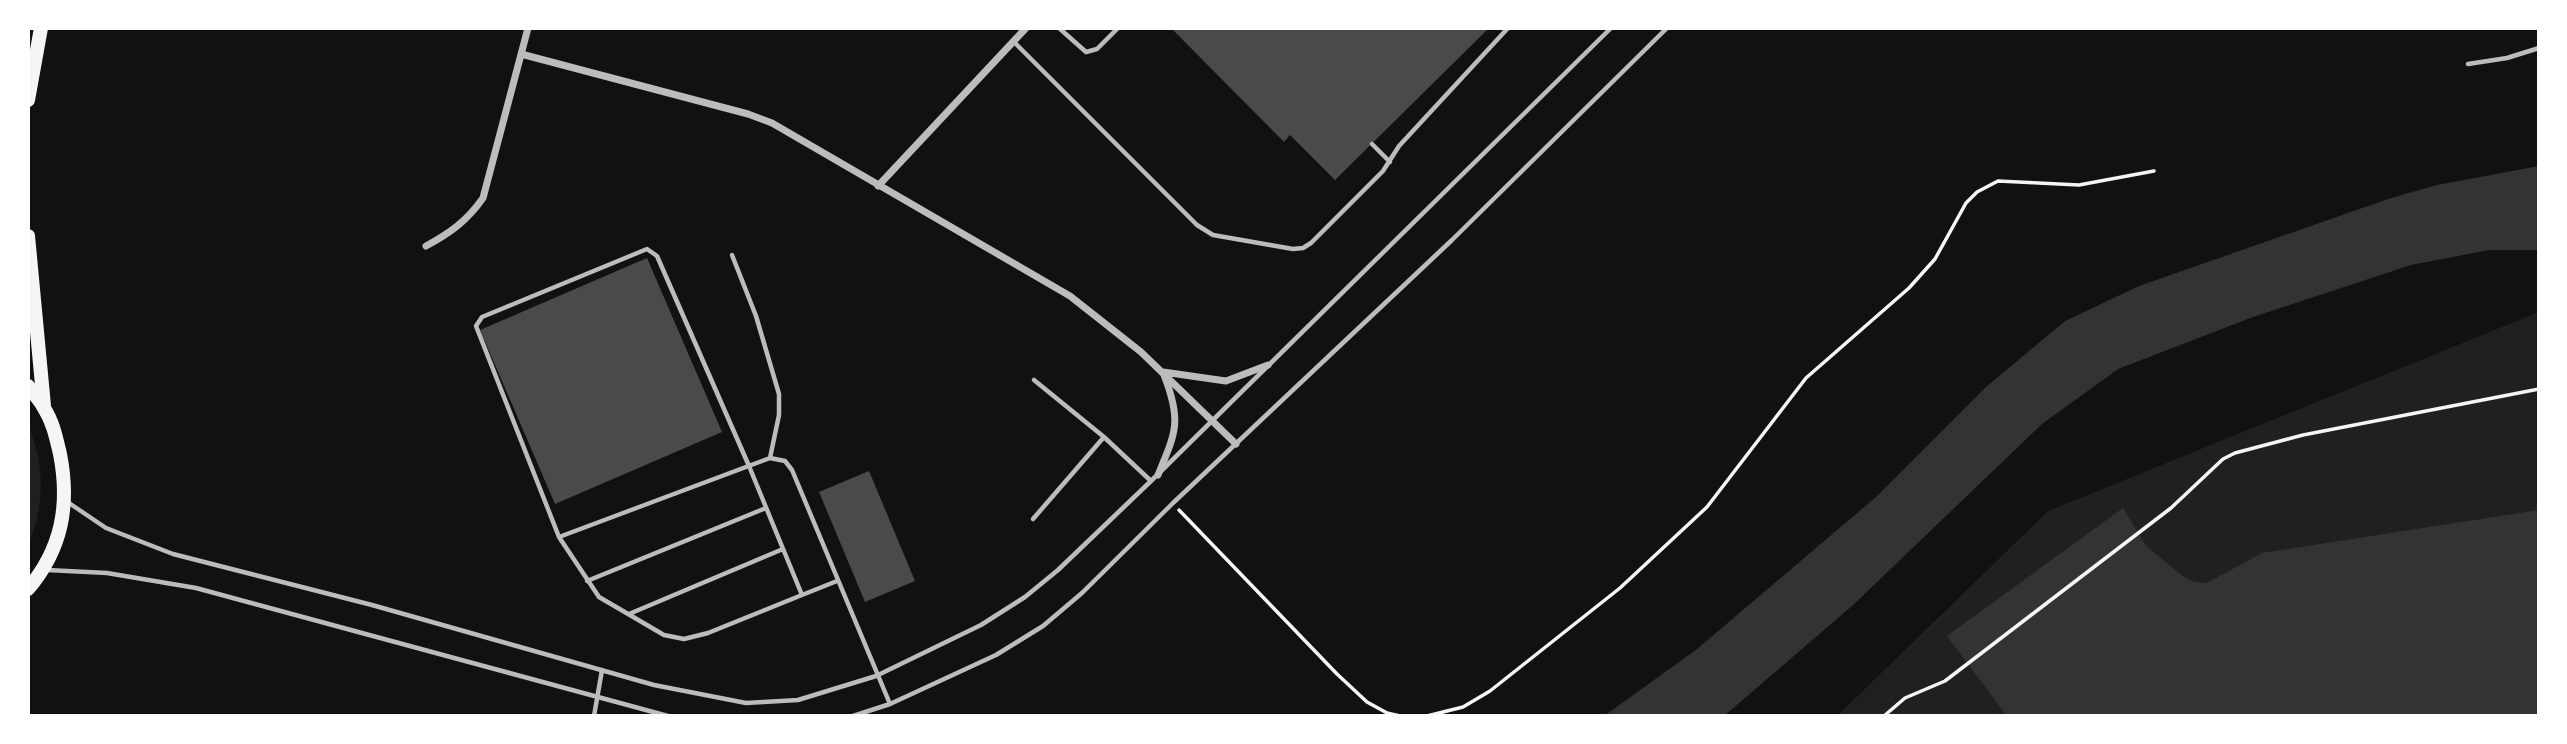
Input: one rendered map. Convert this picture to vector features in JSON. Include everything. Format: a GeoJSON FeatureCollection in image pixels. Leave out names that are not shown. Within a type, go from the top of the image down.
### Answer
{"type":"FeatureCollection","features":[{"type":"Feature","properties":{"kind":"main road"},"geometry":{"type":"LineString","coordinates":[[28,100],[41,28]]}},
{"type":"Feature","properties":{"kind":"main road"},"geometry":{"type":"LineString","coordinates":[[28,236],[44,407]]}},
{"type":"Feature","properties":{"kind":"main road"},"geometry":{"type":"LineString","coordinates":[[28,386],[44,407],[54,429],[62,463],[65,500],[60,533],[44,570],[28,589]]}},
{"type":"Feature","properties":{"kind":"street"},"geometry":{"type":"LineString","coordinates":[[426,246],[454,230],[472,213],[482,198],[528,28]]}},
{"type":"Feature","properties":{"kind":"street"},"geometry":{"type":"LineString","coordinates":[[878,186],[1026,28]]}},
{"type":"Feature","properties":{"kind":"street"},"geometry":{"type":"LineString","coordinates":[[521,54],[748,114],[772,123],[1070,296],[1163,372],[1236,444]]}},
{"type":"Feature","properties":{"kind":"street"},"geometry":{"type":"LineString","coordinates":[[1163,372],[1226,381],[1268,365]]}},
{"type":"Feature","properties":{"kind":"street"},"geometry":{"type":"LineString","coordinates":[[1158,475],[1174,435],[1174,402],[1163,372]]}},
{"type":"Feature","properties":{"kind":"lane"},"geometry":{"type":"LineString","coordinates":[[1059,28],[1086,52],[1097,49],[1118,28]]}},
{"type":"Feature","properties":{"kind":"lane"},"geometry":{"type":"LineString","coordinates":[[1014,41],[1197,225],[1213,235],[1293,249],[1303,248],[1319,237],[1383,171],[1399,146],[1508,28]]}},
{"type":"Feature","properties":{"kind":"lane"},"geometry":{"type":"LineString","coordinates":[[65,500],[106,528],[173,554],[373,605],[666,688],[746,703],[799,700],[876,676],[981,625],[1025,597],[1083,547],[1158,475],[1611,28]]}},
{"type":"Feature","properties":{"kind":"lane"},"geometry":{"type":"LineString","coordinates":[[853,716],[890,704],[996,655],[1043,626],[1082,593],[1173,503],[1452,240],[1667,28]]}},
{"type":"Feature","properties":{"kind":"lane"},"geometry":{"type":"LineString","coordinates":[[2468,64],[2507,58],[2539,48]]}},
{"type":"Feature","properties":{"kind":"lane"},"geometry":{"type":"LineString","coordinates":[[1372,144],[1390,162]]}},
{"type":"Feature","properties":{"kind":"lane"},"geometry":{"type":"LineString","coordinates":[[802,595],[657,256],[647,249],[641,250],[482,317],[476,326],[559,537],[600,597],[664,635],[684,639],[708,633],[837,581]]}},
{"type":"Feature","properties":{"kind":"lane"},"geometry":{"type":"LineString","coordinates":[[732,255],[756,316],[779,394],[779,415],[771,458]]}},
{"type":"Feature","properties":{"kind":"lane"},"geometry":{"type":"LineString","coordinates":[[1034,380],[1104,437],[1151,481]]}},
{"type":"Feature","properties":{"kind":"lane"},"geometry":{"type":"LineString","coordinates":[[1033,519],[1104,437]]}},
{"type":"Feature","properties":{"kind":"lane"},"geometry":{"type":"LineString","coordinates":[[559,537],[771,458],[785,461],[792,470],[890,704]]}},
{"type":"Feature","properties":{"kind":"lane"},"geometry":{"type":"LineString","coordinates":[[587,581],[766,508]]}},
{"type":"Feature","properties":{"kind":"lane"},"geometry":{"type":"LineString","coordinates":[[628,615],[783,549]]}},
{"type":"Feature","properties":{"kind":"lane"},"geometry":{"type":"LineString","coordinates":[[44,570],[107,573],[196,589],[668,716]]}},
{"type":"Feature","properties":{"kind":"lane"},"geometry":{"type":"LineString","coordinates":[[594,716],[602,670]]}},
{"type":"Feature","properties":{"kind":"path"},"geometry":{"type":"LineString","coordinates":[[1427,716],[1463,707],[1490,691],[1620,588],[1707,507],[1806,378],[1909,288],[1935,259],[1966,203],[1977,192],[1998,181],[2079,185],[2154,171]]}},
{"type":"Feature","properties":{"kind":"path"},"geometry":{"type":"LineString","coordinates":[[1884,716],[1905,698],[1945,681],[2171,508],[2223,459],[2235,453],[2303,435],[2539,389]]}},
{"type":"Feature","properties":{"kind":"path"},"geometry":{"type":"LineString","coordinates":[[1173,503],[1337,674],[1367,702],[1387,713],[1401,716]]}},
{"type":"Feature","properties":{"kind":"shaded area"},"geometry":{"type":"Polygon","coordinates":[[[2539,166],[2539,250],[2489,250],[2411,265],[2253,317],[2118,369],[2042,424],[1852,606],[1724,716],[1604,716],[1697,649],[1876,497],[1986,387],[2065,321],[2139,286],[2391,198],[2437,185],[2539,166]]]}},
{"type":"Feature","properties":{"kind":"shaded area"},"geometry":{"type":"Polygon","coordinates":[[[2539,312],[2539,716],[1837,716],[2048,511],[2539,312]]]}},
{"type":"Feature","properties":{"kind":"shaded area"},"geometry":{"type":"Polygon","coordinates":[[[28,426],[38,456],[41,486],[37,516],[28,546],[28,426]]]}},
{"type":"Feature","properties":{"kind":"shaded area"},"geometry":{"type":"Polygon","coordinates":[[[2123,508],[2146,546],[2184,577],[2207,583],[2262,553],[2539,510],[2539,716],[2007,716],[1947,636],[2123,508]]]}},
{"type":"Feature","properties":{"kind":"building"},"geometry":{"type":"Polygon","coordinates":[[[1171,28],[1489,28],[1335,180],[1290,135],[1284,142],[1171,28]]]}},
{"type":"Feature","properties":{"kind":"building"},"geometry":{"type":"Polygon","coordinates":[[[647,258],[722,432],[555,504],[480,330],[647,258]]]}},
{"type":"Feature","properties":{"kind":"building"},"geometry":{"type":"Polygon","coordinates":[[[869,471],[915,581],[865,602],[819,492],[869,471]]]}}]}
